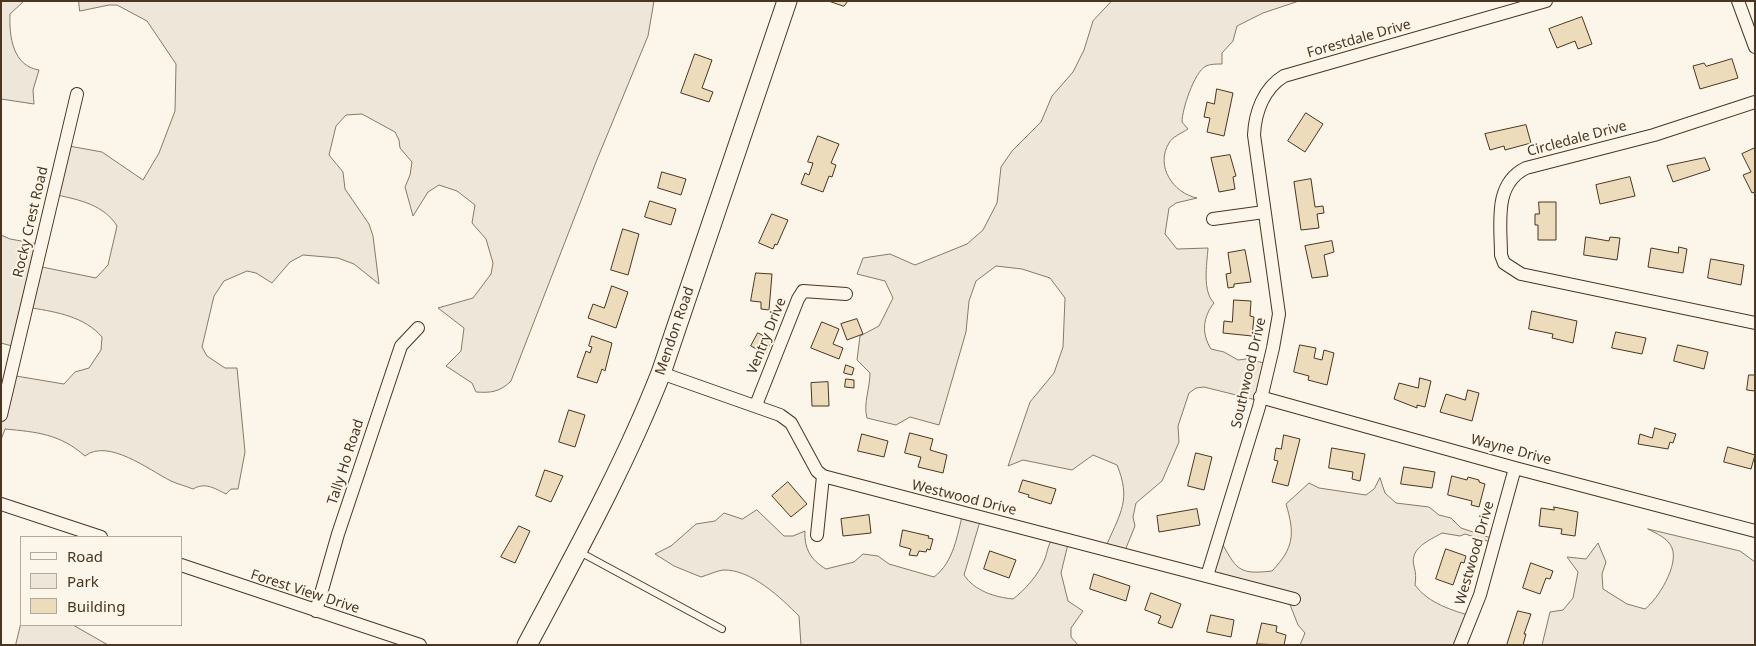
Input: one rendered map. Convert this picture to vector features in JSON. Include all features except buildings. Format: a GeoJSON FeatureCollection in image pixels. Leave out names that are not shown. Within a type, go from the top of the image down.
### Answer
{"type":"FeatureCollection","features":[{"type":"Feature","properties":{"kind":"main road","name":"Mendon Road"},"geometry":{"type":"LineString","coordinates":[[527,645],[578,551],[637,433],[661,373],[787,1]]}},
{"type":"Feature","properties":{"kind":"street","name":"Forestdale Drive"},"geometry":{"type":"LineString","coordinates":[[1258,173],[1254,121],[1263,100],[1279,79],[1299,71],[1546,1]]}},
{"type":"Feature","properties":{"kind":"street"},"geometry":{"type":"LineString","coordinates":[[1738,1],[1755,47]]}},
{"type":"Feature","properties":{"kind":"street","name":"Rocky Crest Road"},"geometry":{"type":"LineString","coordinates":[[1,415],[77,94]]}},
{"type":"Feature","properties":{"kind":"street","name":"Circledale Drive"},"geometry":{"type":"LineString","coordinates":[[1755,102],[1654,135],[1526,168],[1514,174],[1506,184],[1502,196],[1501,256],[1504,263],[1521,274],[1755,323]]}},
{"type":"Feature","properties":{"kind":"street","name":"Southwood Drive"},"geometry":{"type":"LineString","coordinates":[[1207,576],[1260,397],[1273,348],[1278,314],[1258,173]]}},
{"type":"Feature","properties":{"kind":"street"},"geometry":{"type":"LineString","coordinates":[[1213,218],[1264,212]]}},
{"type":"Feature","properties":{"kind":"street","name":"Ventry Drive"},"geometry":{"type":"LineString","coordinates":[[756,405],[798,299],[803,291],[846,294]]}},
{"type":"Feature","properties":{"kind":"street","name":"Tally Ho Road"},"geometry":{"type":"LineString","coordinates":[[316,612],[338,534],[401,346],[418,328]]}},
{"type":"Feature","properties":{"kind":"street"},"geometry":{"type":"LineString","coordinates":[[661,373],[756,405],[792,422],[817,471],[823,476],[817,535]]}},
{"type":"Feature","properties":{"kind":"street","name":"Wayne Drive"},"geometry":{"type":"LineString","coordinates":[[1260,397],[1515,468],[1755,531]]}},
{"type":"Feature","properties":{"kind":"street","name":"Westwood Drive"},"geometry":{"type":"LineString","coordinates":[[1460,645],[1480,595],[1515,468]]}},
{"type":"Feature","properties":{"kind":"street","name":"Westwood Drive"},"geometry":{"type":"LineString","coordinates":[[823,476],[1294,599]]}},
{"type":"Feature","properties":{"kind":"street"},"geometry":{"type":"LineString","coordinates":[[1,504],[98,536]]}},
{"type":"Feature","properties":{"kind":"street","name":"Forest View Drive"},"geometry":{"type":"LineString","coordinates":[[182,565],[316,612],[420,645]]}},
{"type":"Feature","properties":{"kind":"lane"},"geometry":{"type":"LineString","coordinates":[[578,551],[722,629]]}},
{"type":"Feature","properties":{"kind":"green space"},"geometry":{"type":"Polygon","coordinates":[[[1,1],[24,1],[10,14],[10,32],[18,57],[23,63],[39,70],[33,90],[34,104],[1,99],[1,1]]]}},
{"type":"Feature","properties":{"kind":"green space"},"geometry":{"type":"Polygon","coordinates":[[[79,1],[654,1],[648,36],[596,162],[511,381],[503,388],[495,391],[476,392],[472,383],[446,366],[461,351],[464,328],[438,308],[473,298],[491,274],[493,263],[486,239],[472,223],[475,205],[457,191],[439,185],[428,192],[413,216],[405,187],[410,175],[412,162],[400,148],[395,132],[362,114],[346,115],[336,126],[329,155],[343,172],[345,189],[369,224],[373,236],[379,284],[354,264],[338,258],[303,255],[290,262],[272,283],[256,273],[247,271],[224,281],[214,296],[202,347],[207,356],[225,368],[237,368],[245,452],[238,489],[231,489],[226,494],[206,486],[193,489],[171,481],[117,453],[94,451],[85,456],[66,443],[48,435],[5,429],[1,440],[1,401],[16,376],[64,384],[75,372],[89,368],[101,350],[102,337],[95,330],[70,316],[32,308],[19,348],[1,343],[1,235],[10,239],[44,245],[42,267],[96,278],[108,265],[117,226],[105,213],[91,204],[57,195],[69,146],[102,152],[143,180],[159,153],[175,111],[176,64],[147,21],[117,5],[80,11],[79,1]]]}},
{"type":"Feature","properties":{"kind":"green space"},"geometry":{"type":"Polygon","coordinates":[[[1112,1],[1299,1],[1263,13],[1237,26],[1233,41],[1222,53],[1222,64],[1206,66],[1193,83],[1186,101],[1182,122],[1188,129],[1170,141],[1165,152],[1164,161],[1165,169],[1174,184],[1181,191],[1197,198],[1176,203],[1169,208],[1165,234],[1177,249],[1208,248],[1207,285],[1210,298],[1214,303],[1207,314],[1205,325],[1208,343],[1211,349],[1224,352],[1238,360],[1246,359],[1269,364],[1260,401],[1204,387],[1196,388],[1189,393],[1178,426],[1179,442],[1162,481],[1136,503],[1133,517],[1135,526],[1124,553],[1107,544],[1120,514],[1124,496],[1117,465],[1093,455],[1072,470],[1023,460],[1008,466],[1030,402],[1054,373],[1063,347],[1065,298],[1050,278],[1022,269],[996,266],[976,281],[969,301],[966,332],[939,425],[910,417],[896,425],[867,418],[866,407],[870,373],[857,360],[860,336],[879,326],[893,298],[885,281],[857,274],[863,258],[890,254],[915,265],[967,244],[983,230],[997,203],[1001,167],[1012,151],[1041,122],[1052,96],[1073,72],[1084,50],[1093,21],[1112,1]]]}},
{"type":"Feature","properties":{"kind":"green space"},"geometry":{"type":"Polygon","coordinates":[[[1380,478],[1385,493],[1396,503],[1429,507],[1439,515],[1451,518],[1461,528],[1497,540],[1494,543],[1465,534],[1460,536],[1442,533],[1417,549],[1413,560],[1416,576],[1415,585],[1421,592],[1442,606],[1474,617],[1466,645],[1300,645],[1305,633],[1298,625],[1287,597],[1211,576],[1220,540],[1230,558],[1239,568],[1252,572],[1272,571],[1285,555],[1291,540],[1291,524],[1286,504],[1309,483],[1319,488],[1366,495],[1374,489],[1380,478]]]}},
{"type":"Feature","properties":{"kind":"green space"},"geometry":{"type":"Polygon","coordinates":[[[757,510],[784,536],[793,536],[805,531],[807,549],[812,558],[826,569],[854,562],[863,554],[878,556],[889,564],[934,577],[941,571],[950,556],[963,513],[981,518],[964,575],[968,581],[979,589],[999,597],[1013,599],[1035,577],[1044,561],[1050,542],[1055,536],[1069,540],[1061,573],[1068,601],[1083,611],[1071,628],[1071,637],[1078,645],[801,645],[799,616],[774,593],[755,579],[734,571],[723,570],[701,577],[674,566],[655,554],[671,546],[696,524],[715,521],[724,513],[742,519],[757,510]]]}},
{"type":"Feature","properties":{"kind":"green space"},"geometry":{"type":"Polygon","coordinates":[[[1648,529],[1740,551],[1755,562],[1755,645],[1542,645],[1550,612],[1563,610],[1573,598],[1578,572],[1567,557],[1586,559],[1598,543],[1606,562],[1602,574],[1603,589],[1627,604],[1645,609],[1656,598],[1670,572],[1673,555],[1672,548],[1668,542],[1648,529]]]}},
{"type":"Feature","properties":{"kind":"green space"},"geometry":{"type":"Polygon","coordinates":[[[20,626],[75,626],[108,645],[16,645],[20,626]]]}}]}
